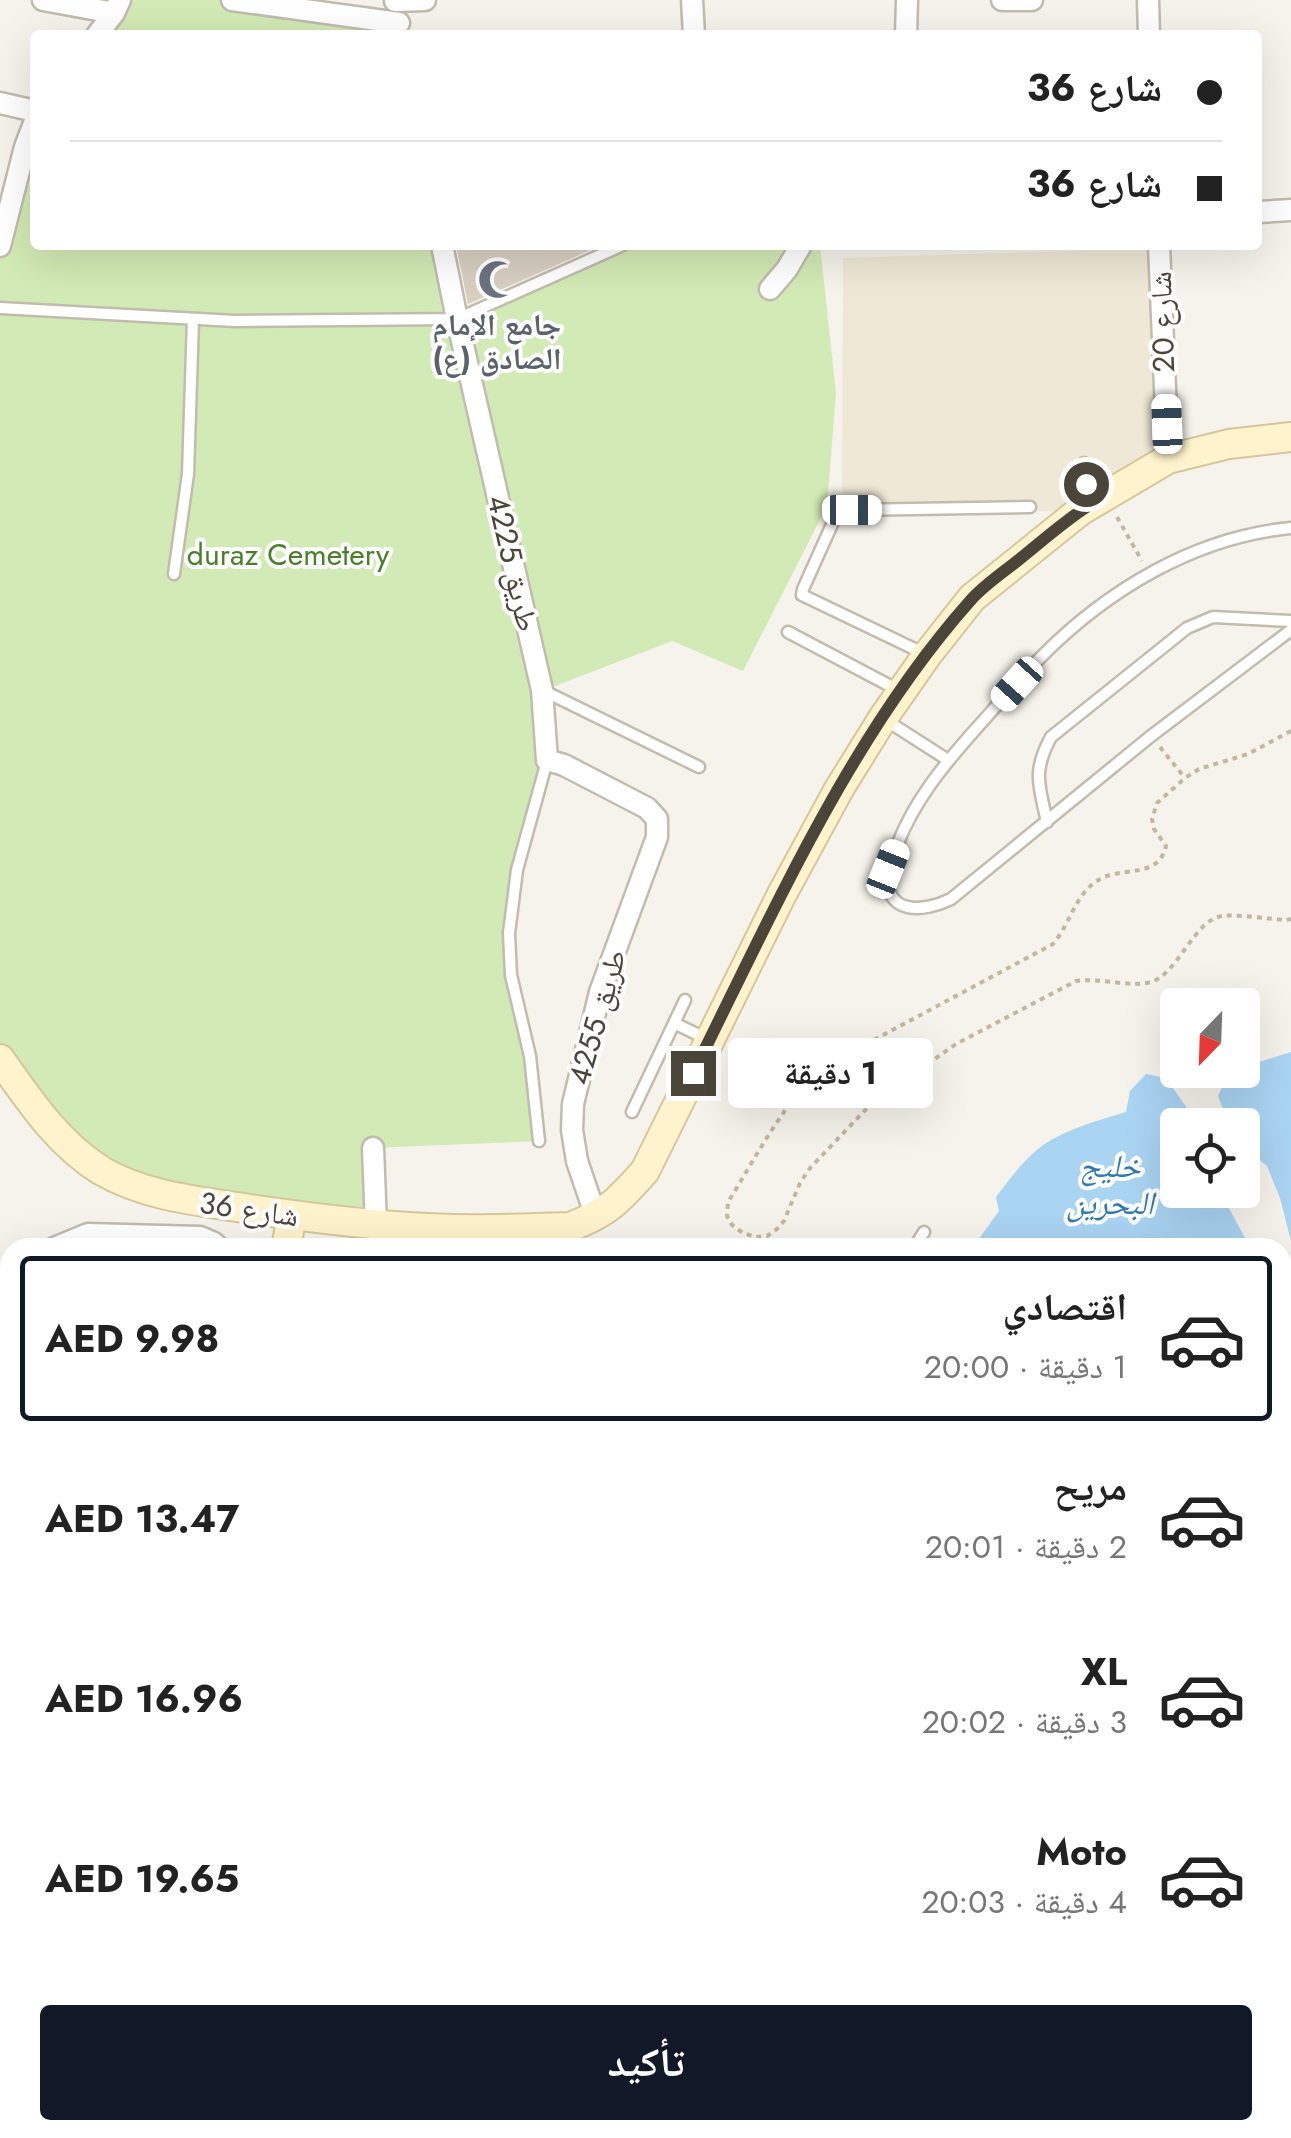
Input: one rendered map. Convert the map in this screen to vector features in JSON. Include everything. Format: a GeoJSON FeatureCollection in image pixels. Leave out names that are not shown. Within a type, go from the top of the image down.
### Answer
{"type":"FeatureCollection","features":[{"type":"Feature","properties":{"kind":"street"},"geometry":{"type":"LineString","coordinates":[[43,0],[117,6],[100,30]]}},
{"type":"Feature","properties":{"kind":"street"},"geometry":{"type":"LineString","coordinates":[[232,0],[400,29],[394,0],[425,0]]}},
{"type":"Feature","properties":{"kind":"street"},"geometry":{"type":"LineString","coordinates":[[692,0],[694,30]]}},
{"type":"Feature","properties":{"kind":"street"},"geometry":{"type":"LineString","coordinates":[[906,30],[907,0]]}},
{"type":"Feature","properties":{"kind":"street"},"geometry":{"type":"LineString","coordinates":[[1002,0],[1032,0]]}},
{"type":"Feature","properties":{"kind":"street"},"geometry":{"type":"LineString","coordinates":[[1148,0],[1149,30]]}},
{"type":"Feature","properties":{"kind":"street"},"geometry":{"type":"LineString","coordinates":[[0,104],[30,111]]}},
{"type":"Feature","properties":{"kind":"street"},"geometry":{"type":"LineString","coordinates":[[0,246],[4,217],[30,133]]}},
{"type":"Feature","properties":{"kind":"street"},"geometry":{"type":"LineString","coordinates":[[1262,212],[1291,210]]}},
{"type":"Feature","properties":{"kind":"street","name":"طريق 4225"},"geometry":{"type":"LineString","coordinates":[[443,250],[542,690],[547,760]]}},
{"type":"Feature","properties":{"kind":"street"},"geometry":{"type":"LineString","coordinates":[[770,288],[788,269],[798,250]]}},
{"type":"Feature","properties":{"kind":"street","name":"شارع 20"},"geometry":{"type":"LineString","coordinates":[[1159,250],[1168,459]]}},
{"type":"Feature","properties":{"kind":"street"},"geometry":{"type":"LineString","coordinates":[[580,1230],[617,1202],[645,1171],[839,789],[901,691],[972,598],[1097,500],[1168,459],[1229,444],[1291,437]]}},
{"type":"Feature","properties":{"kind":"street","name":"طريق 4255"},"geometry":{"type":"LineString","coordinates":[[547,760],[646,808],[657,820],[657,837],[600,992],[573,1104],[580,1230]]}},
{"type":"Feature","properties":{"kind":"street","name":"شارع 36"},"geometry":{"type":"LineString","coordinates":[[0,1058],[54,1131],[101,1170],[172,1198],[305,1217],[537,1238],[580,1230]]}},
{"type":"Feature","properties":{"kind":"street"},"geometry":{"type":"LineString","coordinates":[[372,1148],[376,1224]]}},
{"type":"Feature","properties":{"kind":"street"},"geometry":{"type":"LineString","coordinates":[[292,1238],[305,1217]]}},
{"type":"Feature","properties":{"kind":"street"},"geometry":{"type":"LineString","coordinates":[[305,1217],[310,1238]]}},
{"type":"Feature","properties":{"kind":"street"},"geometry":{"type":"LineString","coordinates":[[78,1238],[88,1234],[202,1238]]}},
{"type":"Feature","properties":{"kind":"lane"},"geometry":{"type":"LineString","coordinates":[[0,308],[310,322],[456,318],[612,250]]}},
{"type":"Feature","properties":{"kind":"lane"},"geometry":{"type":"LineString","coordinates":[[174,574],[188,474],[193,319]]}},
{"type":"Feature","properties":{"kind":"lane"},"geometry":{"type":"LineString","coordinates":[[1084,463],[1097,500]]}},
{"type":"Feature","properties":{"kind":"lane"},"geometry":{"type":"LineString","coordinates":[[927,655],[802,594],[834,520],[842,512],[852,510],[1030,507]]}},
{"type":"Feature","properties":{"kind":"lane"},"geometry":{"type":"LineString","coordinates":[[1291,528],[1200,549],[1150,574],[1101,605],[1040,658],[929,784],[888,869],[888,888],[895,902],[904,907],[928,908],[951,899],[1152,736],[1291,630]]}},
{"type":"Feature","properties":{"kind":"lane"},"geometry":{"type":"LineString","coordinates":[[1047,822],[1038,781],[1039,758],[1050,737],[1187,628],[1213,617],[1291,621]]}},
{"type":"Feature","properties":{"kind":"lane"},"geometry":{"type":"LineString","coordinates":[[788,632],[901,691]]}},
{"type":"Feature","properties":{"kind":"lane"},"geometry":{"type":"LineString","coordinates":[[542,690],[699,767]]}},
{"type":"Feature","properties":{"kind":"lane"},"geometry":{"type":"LineString","coordinates":[[883,718],[948,760]]}},
{"type":"Feature","properties":{"kind":"lane"},"geometry":{"type":"LineString","coordinates":[[539,1141],[530,1056],[511,975],[508,933],[516,870],[547,760]]}},
{"type":"Feature","properties":{"kind":"lane"},"geometry":{"type":"LineString","coordinates":[[632,1112],[685,1000]]}},
{"type":"Feature","properties":{"kind":"lane"},"geometry":{"type":"LineString","coordinates":[[674,1023],[710,1040]]}},
{"type":"Feature","properties":{"kind":"lane"},"geometry":{"type":"LineString","coordinates":[[920,1238],[924,1232]]}},
{"type":"Feature","properties":{"kind":"path"},"geometry":{"type":"LineString","coordinates":[[1097,500],[1150,574]]}},
{"type":"Feature","properties":{"kind":"path"},"geometry":{"type":"LineString","coordinates":[[1291,731],[1248,754],[1200,768],[1157,803],[1152,818],[1154,829],[1166,846],[1164,856],[1145,869],[1106,876],[1082,894],[1063,933],[1053,944],[812,1076],[728,1202],[726,1216],[743,1233],[767,1236],[777,1230],[810,1168],[870,1104],[956,1044],[1076,981],[1154,981],[1201,930],[1222,916],[1291,918]]}},
{"type":"Feature","properties":{"kind":"path"},"geometry":{"type":"LineString","coordinates":[[1152,736],[1185,778]]}},
{"type":"Feature","properties":{"kind":"shaded area"},"geometry":{"type":"Polygon","coordinates":[[[1159,250],[1168,459],[1080,511],[842,512],[843,258],[1159,250]]]}},
{"type":"Feature","properties":{"kind":"green space"},"geometry":{"type":"Polygon","coordinates":[[[120,0],[251,0],[399,23],[400,30],[101,30],[120,0]]]}},
{"type":"Feature","properties":{"kind":"green space","name":"duraz Cemetery"},"geometry":{"type":"Polygon","coordinates":[[[30,143],[30,250],[443,250],[457,318],[608,250],[821,250],[836,393],[827,506],[743,671],[672,641],[542,691],[547,760],[526,833],[509,933],[539,1141],[373,1148],[376,1225],[101,1170],[0,1050],[0,248],[30,143]]]}},
{"type":"Feature","properties":{"kind":"water","name":"خليج البحرين"},"geometry":{"type":"Polygon","coordinates":[[[1291,1052],[1291,1238],[1280,1198],[1267,1166],[1260,1160],[1260,1108],[1223,1108],[1218,1096],[1222,1088],[1260,1088],[1260,1062],[1291,1052]]]}},
{"type":"Feature","properties":{"kind":"water","name":"خليج البحرين"},"geometry":{"type":"Polygon","coordinates":[[[1146,1074],[1160,1077],[1160,1088],[1173,1088],[1187,1108],[1160,1108],[1160,1208],[1229,1208],[1246,1238],[980,1238],[999,1211],[996,1197],[1038,1149],[1080,1127],[1126,1112],[1130,1091],[1146,1074]]]}},
{"type":"Feature","properties":{"kind":"building","name":"جامع الإمام الصادق (ع)"},"geometry":{"type":"Polygon","coordinates":[[[457,250],[591,250],[468,304],[457,250]]]}},
{"type":"Feature","properties":{"kind":"place","name":"جامع الإمام الصادق (ع)"},"geometry":{"type":"Point","coordinates":[497,280]}},
{"type":"Feature","properties":{"kind":"route"},"geometry":{"type":"LineString","coordinates":[[693,1073],[782,894],[883,718],[972,598],[1088,506],[1086,484]]}}]}
